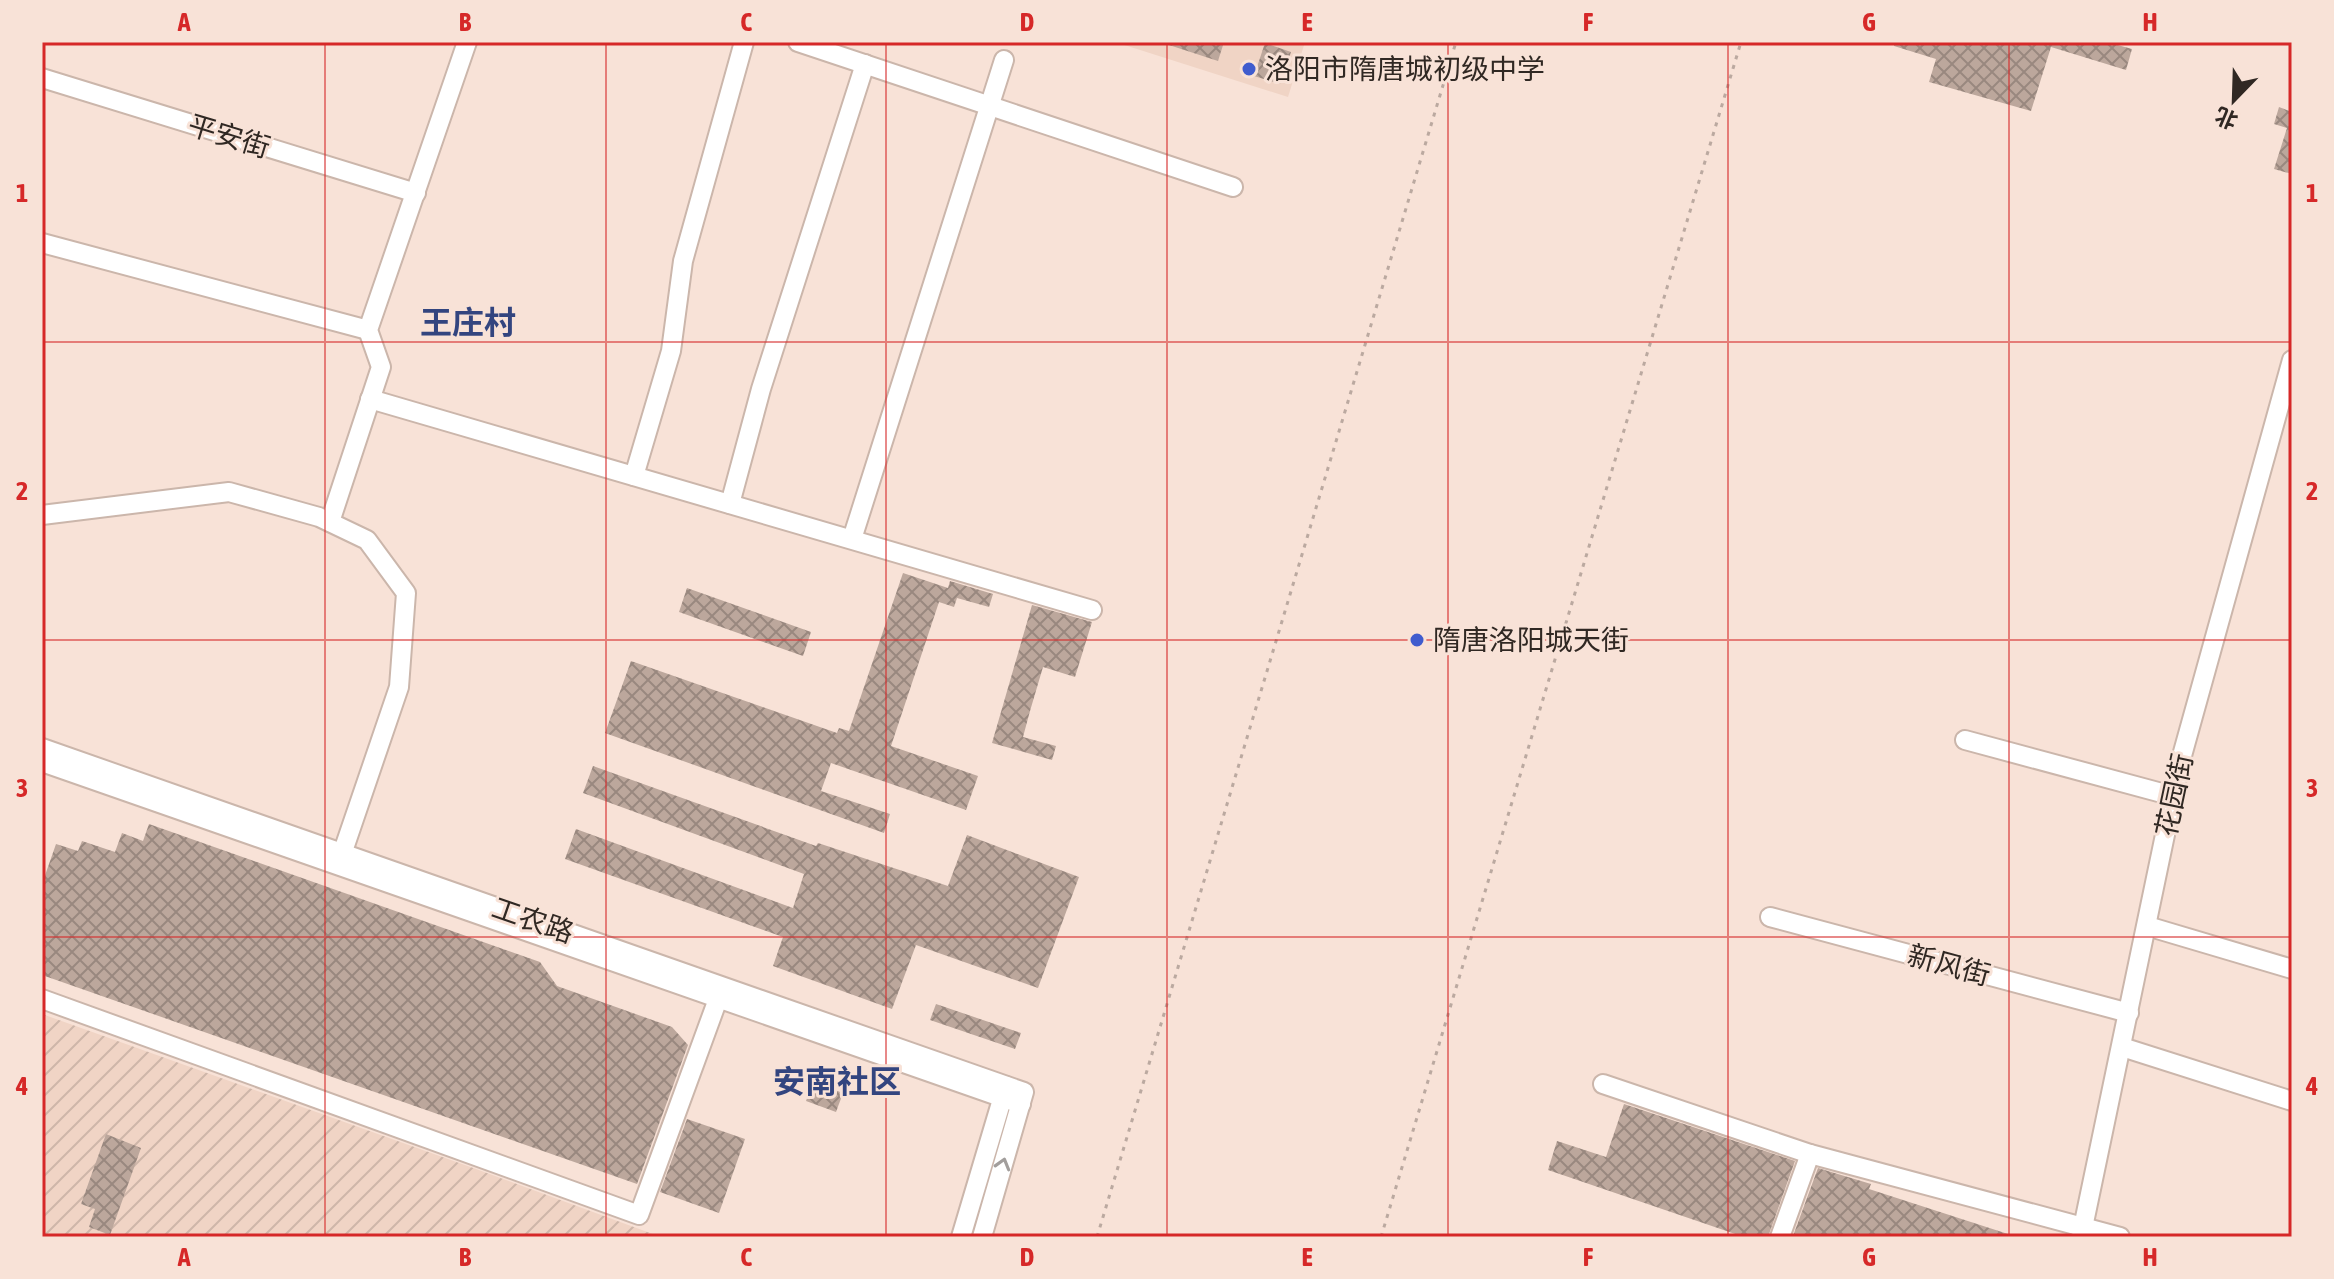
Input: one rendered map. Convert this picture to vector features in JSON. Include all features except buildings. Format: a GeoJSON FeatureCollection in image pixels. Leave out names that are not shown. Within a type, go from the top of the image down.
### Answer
{"type":"FeatureCollection","features":[{"type":"Feature","properties":{"kind":"street"},"geometry":{"type":"LineString","coordinates":[[330,522],[381,367],[368,330],[467,42]]}},
{"type":"Feature","properties":{"kind":"street"},"geometry":{"type":"LineString","coordinates":[[634,476],[671,351],[683,261],[744,42]]}},
{"type":"Feature","properties":{"kind":"street"},"geometry":{"type":"LineString","coordinates":[[798,42],[1233,187]]}},
{"type":"Feature","properties":{"kind":"street"},"geometry":{"type":"LineString","coordinates":[[852,539],[1004,60]]}},
{"type":"Feature","properties":{"kind":"street"},"geometry":{"type":"LineString","coordinates":[[730,504],[761,389],[865,64]]}},
{"type":"Feature","properties":{"kind":"street","name":"平安街"},"geometry":{"type":"LineString","coordinates":[[42,78],[416,193]]}},
{"type":"Feature","properties":{"kind":"street"},"geometry":{"type":"LineString","coordinates":[[42,243],[368,330]]}},
{"type":"Feature","properties":{"kind":"street","name":"花园街"},"geometry":{"type":"LineString","coordinates":[[2083,1232],[2173,796],[2292,360]]}},
{"type":"Feature","properties":{"kind":"street"},"geometry":{"type":"LineString","coordinates":[[370,399],[1092,610]]}},
{"type":"Feature","properties":{"kind":"street"},"geometry":{"type":"LineString","coordinates":[[42,515],[229,492],[330,522],[367,540],[406,593],[399,687],[340,859]]}},
{"type":"Feature","properties":{"kind":"street"},"geometry":{"type":"LineString","coordinates":[[1965,740],[2173,796]]}},
{"type":"Feature","properties":{"kind":"street","name":"工农路"},"geometry":{"type":"LineString","coordinates":[[42,748],[340,859],[1023,1098],[982,1237]]}},
{"type":"Feature","properties":{"kind":"street","name":"工农路"},"geometry":{"type":"LineString","coordinates":[[42,762],[340,859]]}},
{"type":"Feature","properties":{"kind":"street","name":"新风街"},"geometry":{"type":"LineString","coordinates":[[1770,917],[2129,1013]]}},
{"type":"Feature","properties":{"kind":"street"},"geometry":{"type":"LineString","coordinates":[[2147,926],[2292,969]]}},
{"type":"Feature","properties":{"kind":"street"},"geometry":{"type":"LineString","coordinates":[[42,999],[639,1215],[720,992]]}},
{"type":"Feature","properties":{"kind":"street"},"geometry":{"type":"LineString","coordinates":[[2122,1047],[2292,1101]]}},
{"type":"Feature","properties":{"kind":"street"},"geometry":{"type":"LineString","coordinates":[[1603,1084],[1810,1154],[2083,1232],[2120,1237]]}},
{"type":"Feature","properties":{"kind":"street"},"geometry":{"type":"LineString","coordinates":[[961,1237],[1004,1092]]}},
{"type":"Feature","properties":{"kind":"street"},"geometry":{"type":"LineString","coordinates":[[1780,1237],[1810,1154]]}},
{"type":"Feature","properties":{"kind":"path"},"geometry":{"type":"LineString","coordinates":[[1097,1237],[1456,42]]}},
{"type":"Feature","properties":{"kind":"path"},"geometry":{"type":"LineString","coordinates":[[1381,1237],[1741,42]]}},
{"type":"Feature","properties":{"kind":"shaded area","name":"洛阳市隋唐城初级中学"},"geometry":{"type":"Polygon","coordinates":[[[1115,42],[1305,42],[1288,97],[1115,42]]]}},
{"type":"Feature","properties":{"kind":"shaded area"},"geometry":{"type":"Polygon","coordinates":[[[42,1014],[661,1237],[50,1237],[42,1234],[42,1014]]]}},
{"type":"Feature","properties":{"kind":"place","name":"洛阳市隋唐城初级中学"},"geometry":{"type":"Point","coordinates":[1249,69]}},
{"type":"Feature","properties":{"kind":"place","name":"隋唐洛阳城天街"},"geometry":{"type":"Point","coordinates":[1417,640]}},
{"type":"Feature","properties":{"kind":"district","name":"王庄村"},"geometry":{"type":"Point","coordinates":[468,322]}},
{"type":"Feature","properties":{"kind":"district","name":"安南社区"},"geometry":{"type":"Point","coordinates":[837,1081]}}]}
